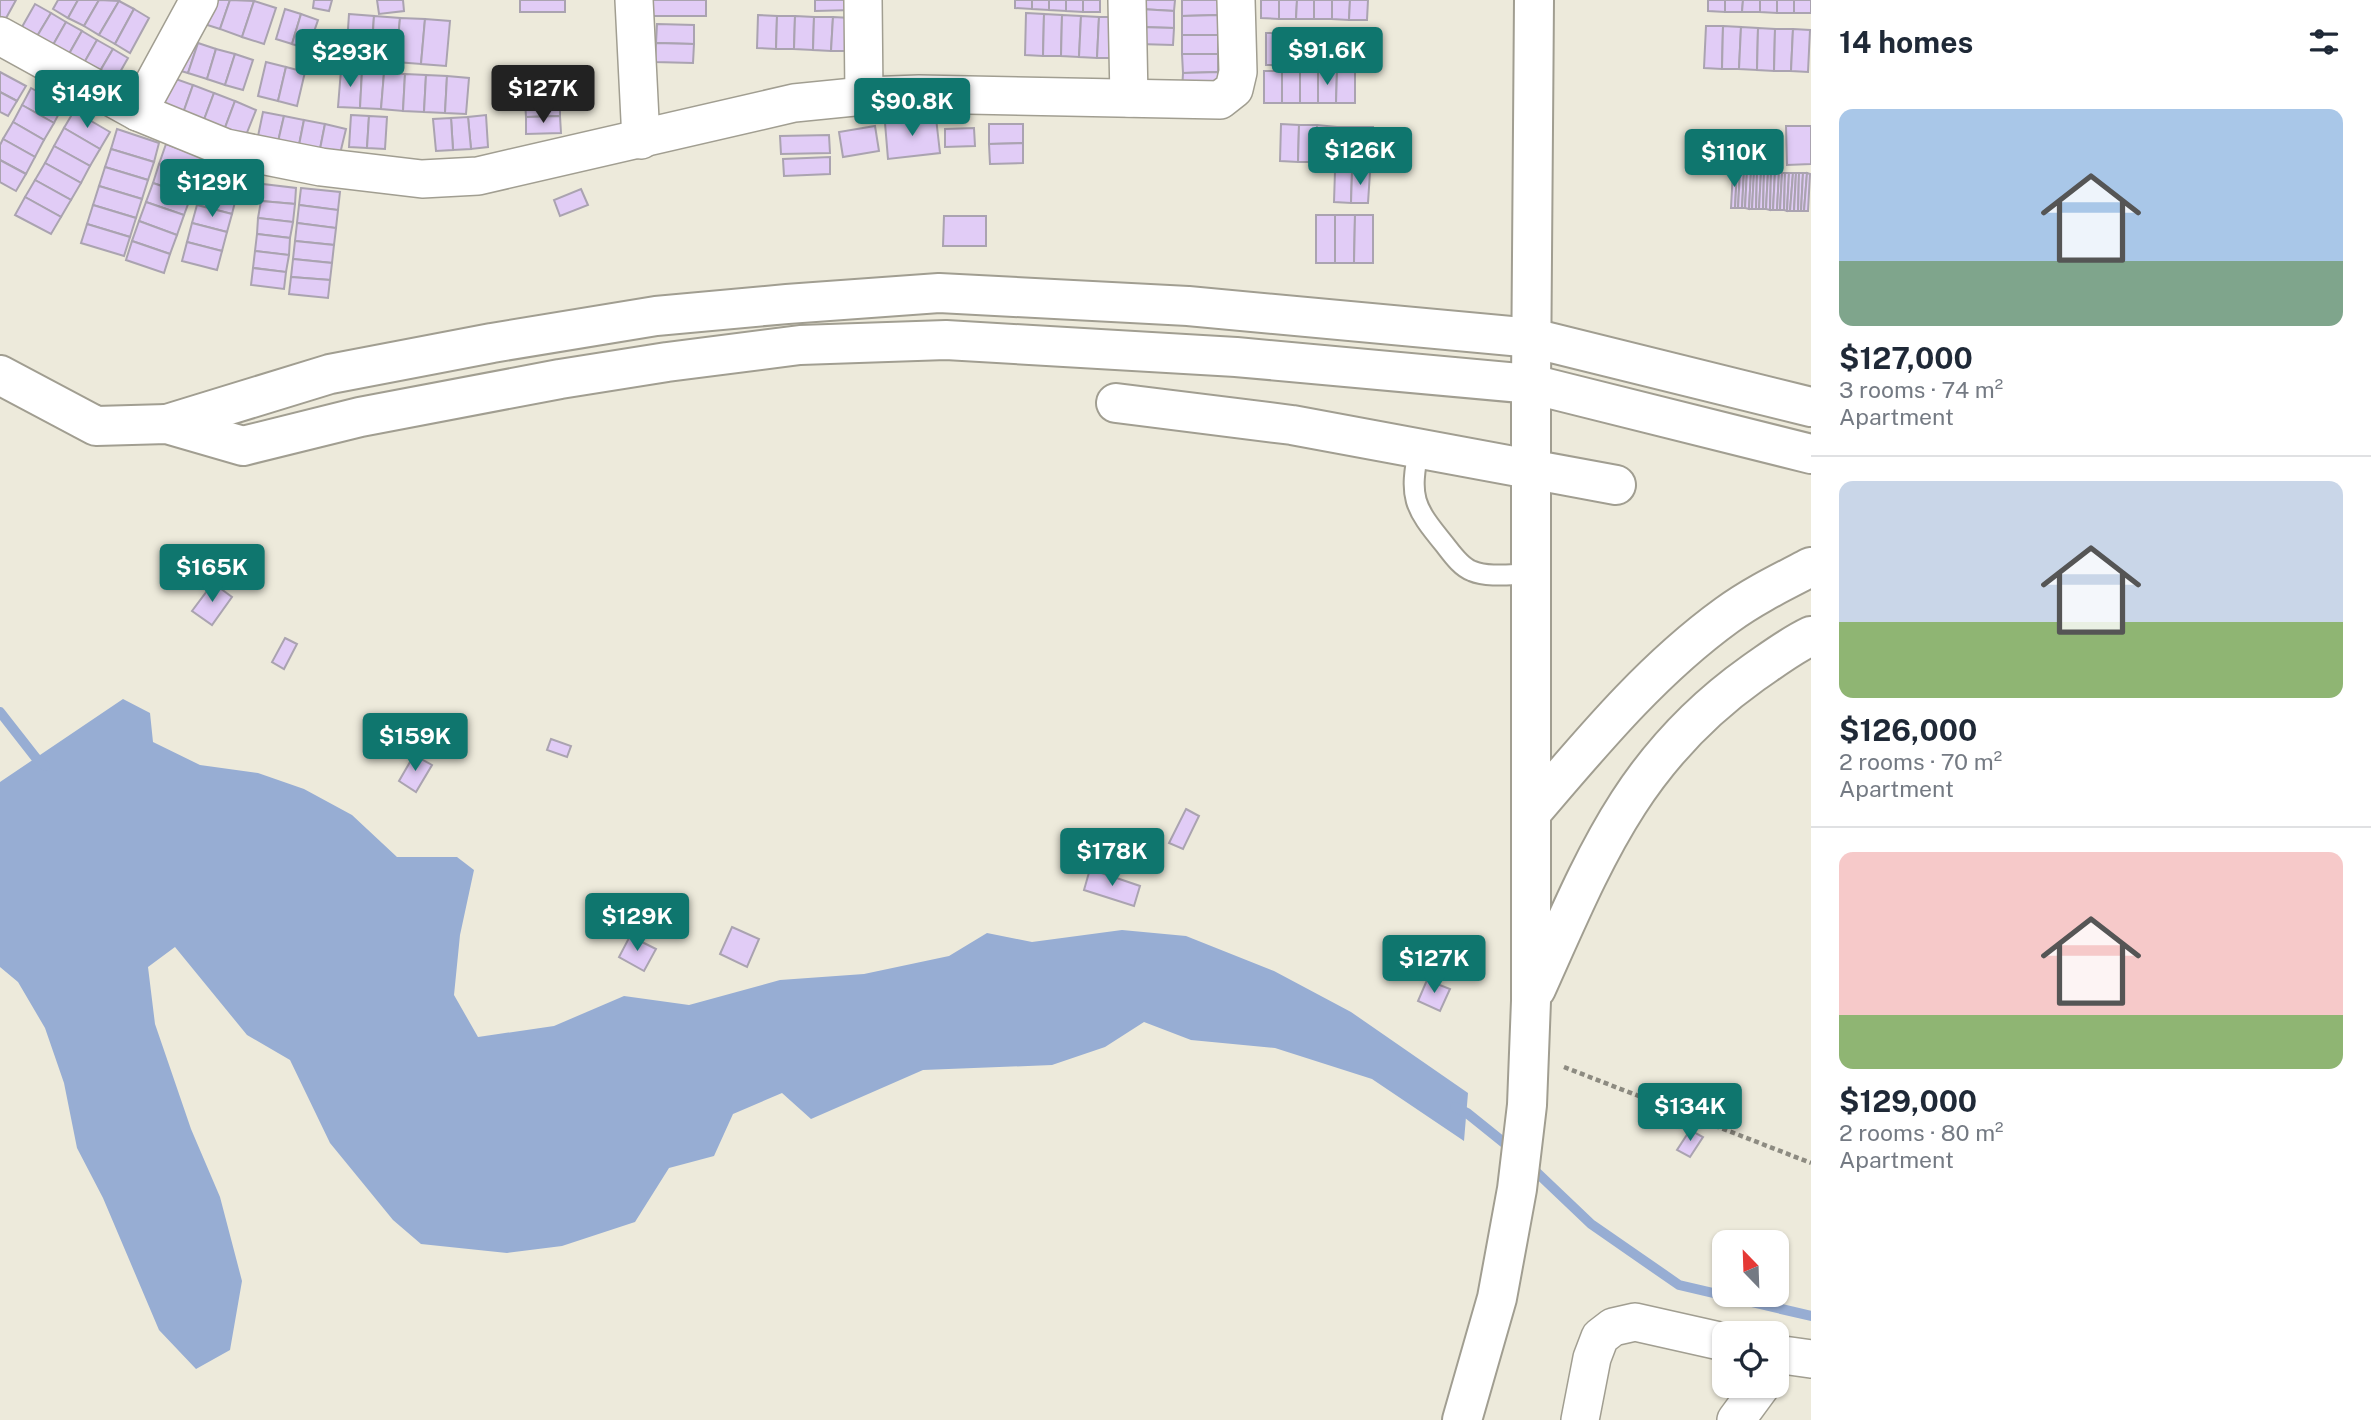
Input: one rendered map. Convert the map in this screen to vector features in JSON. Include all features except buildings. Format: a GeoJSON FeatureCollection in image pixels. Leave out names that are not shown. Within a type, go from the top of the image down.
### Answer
{"type":"FeatureCollection","features":[{"type":"Feature","properties":{"kind":"street"},"geometry":{"type":"LineString","coordinates":[[138,112],[199,0]]}},
{"type":"Feature","properties":{"kind":"street"},"geometry":{"type":"LineString","coordinates":[[634,0],[641,140]]}},
{"type":"Feature","properties":{"kind":"street"},"geometry":{"type":"LineString","coordinates":[[863,0],[864,96]]}},
{"type":"Feature","properties":{"kind":"street"},"geometry":{"type":"LineString","coordinates":[[1127,0],[1129,98]]}},
{"type":"Feature","properties":{"kind":"street"},"geometry":{"type":"LineString","coordinates":[[0,36],[138,112],[226,148],[321,167],[422,179],[478,176],[794,103],[864,96],[919,94],[1220,100],[1234,89],[1238,72],[1236,0]]}},
{"type":"Feature","properties":{"kind":"street"},"geometry":{"type":"LineString","coordinates":[[1462,1420],[1497,1298],[1517,1189],[1527,1105],[1531,1001],[1534,0]]}},
{"type":"Feature","properties":{"kind":"street"},"geometry":{"type":"LineString","coordinates":[[0,375],[96,426],[167,424],[330,374],[492,343],[656,316],[787,303],[939,293],[1188,306],[1532,338],[1811,407]]}},
{"type":"Feature","properties":{"kind":"street"},"geometry":{"type":"LineString","coordinates":[[167,424],[243,446],[360,417],[560,379],[667,362],[800,345],[946,340],[1236,357],[1531,384],[1811,454]]}},
{"type":"Feature","properties":{"kind":"street"},"geometry":{"type":"LineString","coordinates":[[1116,403],[1292,425],[1616,485]]}},
{"type":"Feature","properties":{"kind":"street"},"geometry":{"type":"LineString","coordinates":[[1531,813],[1648,682],[1682,650],[1728,614],[1811,567]]}},
{"type":"Feature","properties":{"kind":"street"},"geometry":{"type":"LineString","coordinates":[[1531,1001],[1600,850],[1643,779],[1675,740],[1724,695],[1811,636]]}},
{"type":"Feature","properties":{"kind":"street"},"geometry":{"type":"LineString","coordinates":[[1580,1420],[1591,1358],[1600,1337],[1613,1327],[1635,1322],[1712,1339]]}},
{"type":"Feature","properties":{"kind":"street"},"geometry":{"type":"LineString","coordinates":[[1736,1420],[1752,1398]]}},
{"type":"Feature","properties":{"kind":"lane"},"geometry":{"type":"LineString","coordinates":[[1419,447],[1414,479],[1417,506],[1423,518],[1450,552],[1474,572],[1531,574]]}},
{"type":"Feature","properties":{"kind":"path"},"geometry":{"type":"LineString","coordinates":[[1529,1054],[1811,1163]]}},
{"type":"Feature","properties":{"kind":"water"},"geometry":{"type":"Polygon","coordinates":[[[123,699],[150,713],[153,742],[200,765],[258,773],[304,789],[352,815],[397,857],[457,857],[474,870],[460,935],[454,995],[478,1037],[554,1026],[624,996],[689,1005],[780,980],[864,974],[949,956],[987,933],[1032,942],[1122,930],[1186,936],[1274,971],[1351,1012],[1468,1093],[1464,1141],[1372,1079],[1275,1048],[1191,1040],[1144,1022],[1105,1047],[1052,1065],[923,1070],[811,1119],[782,1093],[733,1114],[714,1156],[669,1168],[635,1222],[562,1246],[507,1253],[421,1244],[393,1220],[330,1143],[290,1060],[247,1035],[175,947],[148,967],[155,1024],[191,1129],[220,1197],[242,1281],[230,1350],[196,1369],[159,1330],[103,1198],[77,1148],[64,1083],[45,1028],[18,982],[0,967],[0,782],[123,699]]]}},
{"type":"Feature","properties":{"kind":"waterway"},"geometry":{"type":"LineString","coordinates":[[0,712],[45,766]]}},
{"type":"Feature","properties":{"kind":"waterway"},"geometry":{"type":"LineString","coordinates":[[1455,1107],[1467,1113],[1513,1150]]}},
{"type":"Feature","properties":{"kind":"waterway"},"geometry":{"type":"LineString","coordinates":[[1529,1165],[1591,1224],[1679,1285],[1811,1316]]}}]}
